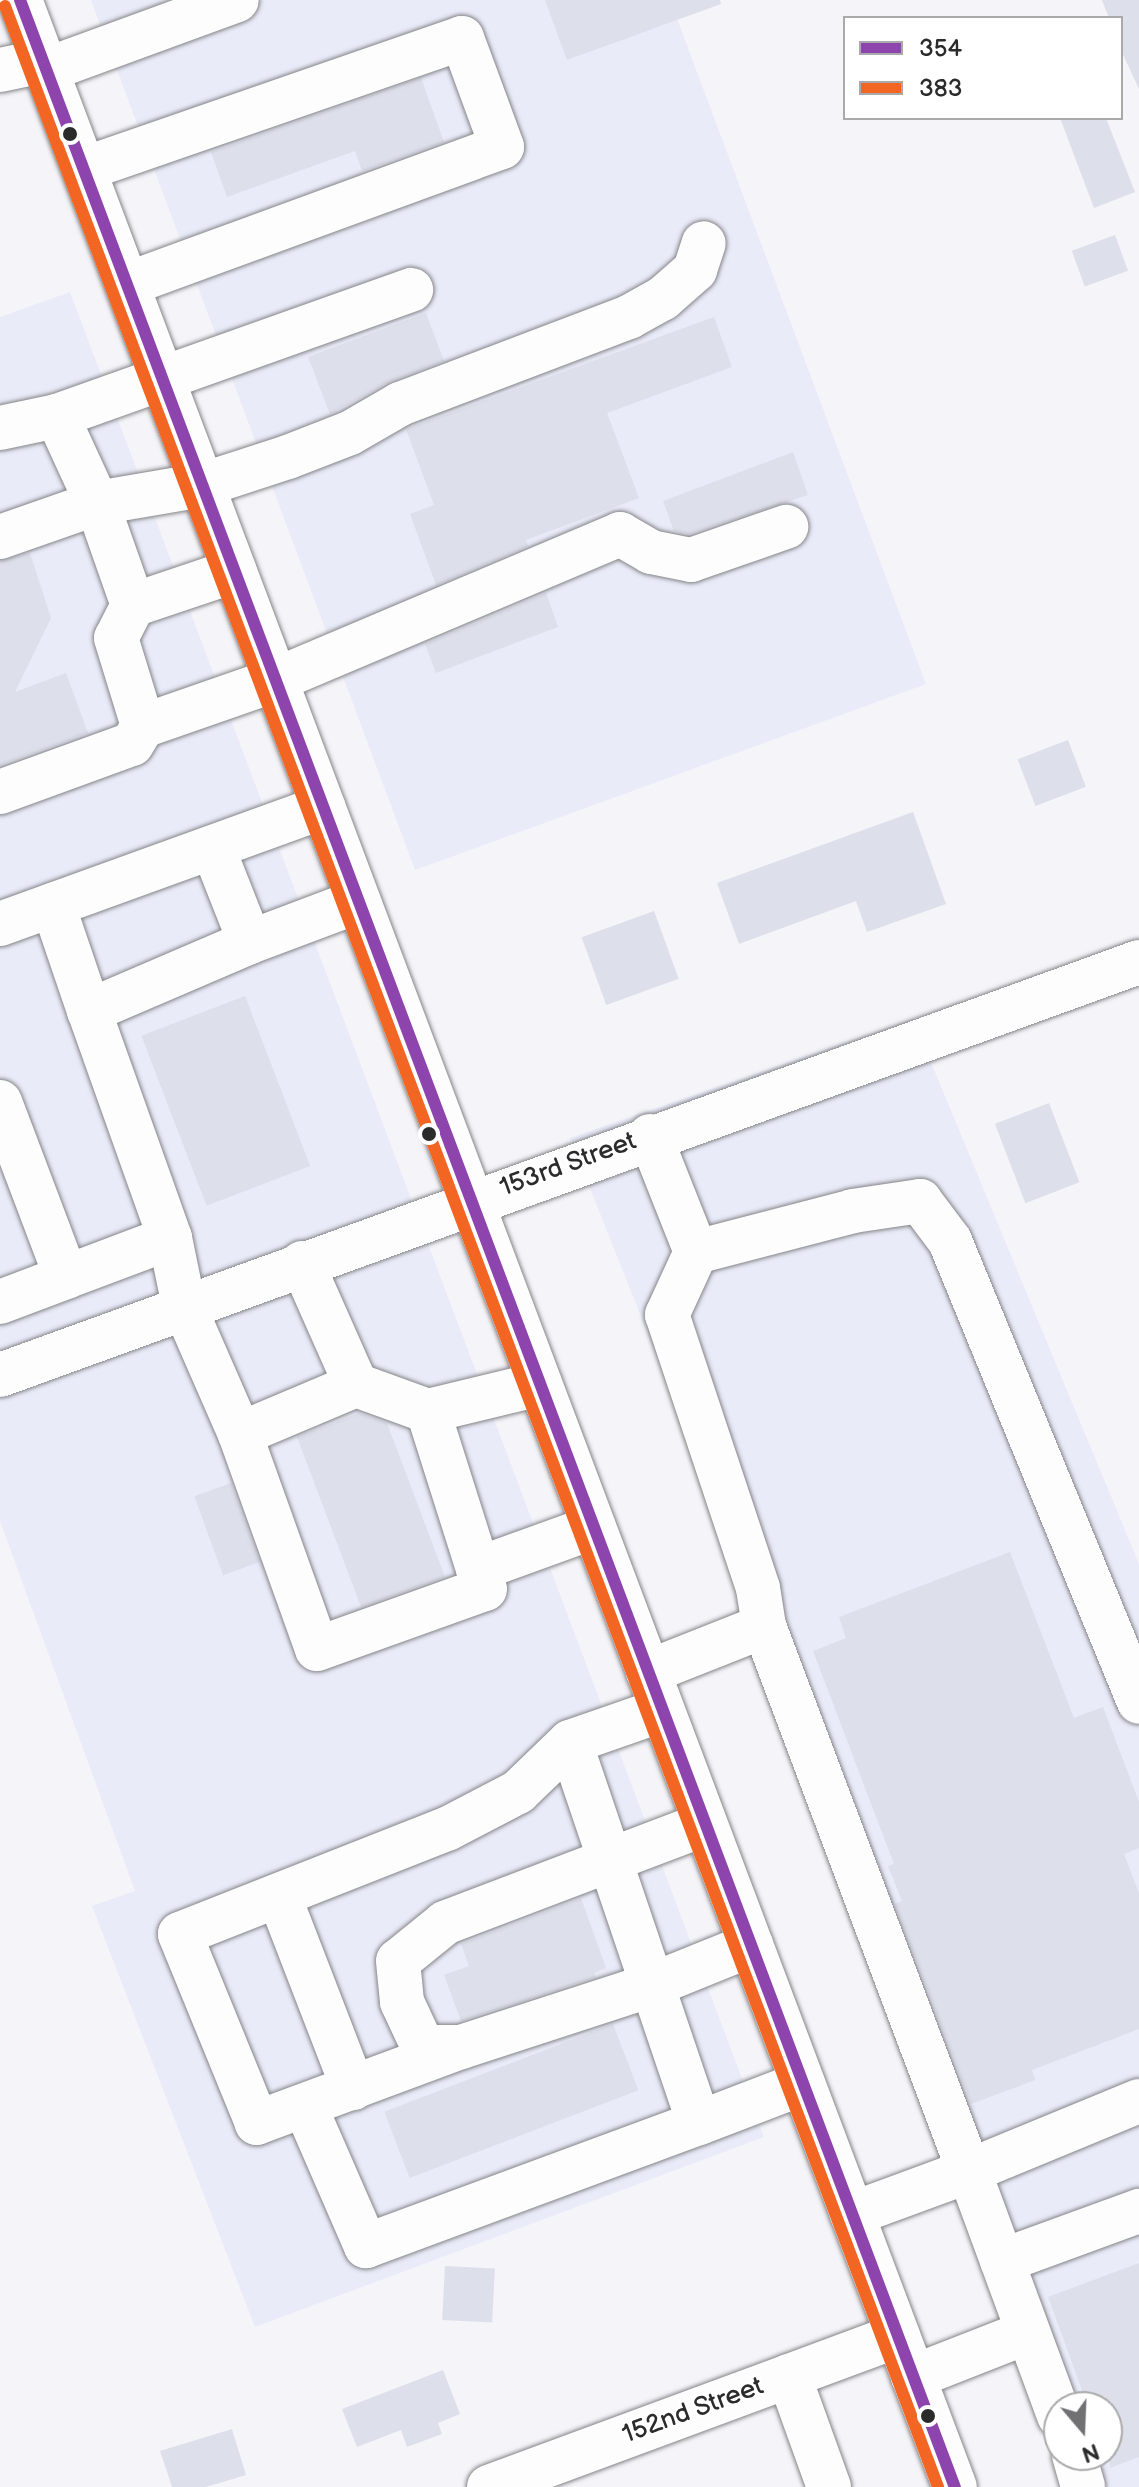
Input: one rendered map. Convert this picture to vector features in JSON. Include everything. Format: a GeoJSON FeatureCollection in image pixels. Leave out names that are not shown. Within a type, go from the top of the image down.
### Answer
{"type":"FeatureCollection","features":[{"type":"Feature","properties":{"kind":"main road"},"geometry":{"type":"LineString","coordinates":[[20,0],[955,2487]]}},
{"type":"Feature","properties":{"kind":"main road"},"geometry":{"type":"LineString","coordinates":[[0,70],[44,65],[237,0]]}},
{"type":"Feature","properties":{"kind":"main road"},"geometry":{"type":"LineString","coordinates":[[84,169],[462,38],[502,147],[127,284]]}},
{"type":"Feature","properties":{"kind":"main road"},"geometry":{"type":"LineString","coordinates":[[0,537],[97,503],[202,485],[288,457],[350,433],[400,404],[629,317],[662,299],[695,270],[704,243]]}},
{"type":"Feature","properties":{"kind":"main road"},"geometry":{"type":"LineString","coordinates":[[0,428],[57,416],[411,290]]}},
{"type":"Feature","properties":{"kind":"main road"},"geometry":{"type":"LineString","coordinates":[[57,416],[97,503],[133,605]]}},
{"type":"Feature","properties":{"kind":"main road"},"geometry":{"type":"LineString","coordinates":[[0,792],[132,744],[143,726],[275,680],[620,534],[651,552],[691,560],[786,527]]}},
{"type":"Feature","properties":{"kind":"main road"},"geometry":{"type":"LineString","coordinates":[[143,726],[116,638],[133,605],[234,571]]}},
{"type":"Feature","properties":{"kind":"main road"},"geometry":{"type":"LineString","coordinates":[[0,924],[323,807]]}},
{"type":"Feature","properties":{"kind":"main road"},"geometry":{"type":"LineString","coordinates":[[213,848],[250,942]]}},
{"type":"Feature","properties":{"kind":"main road"},"geometry":{"type":"LineString","coordinates":[[89,1011],[250,942],[359,901]]}},
{"type":"Feature","properties":{"kind":"main road"},"geometry":{"type":"LineString","coordinates":[[53,905],[170,1238],[184,1306],[240,1434],[317,1649],[485,1589],[428,1411]]}},
{"type":"Feature","properties":{"kind":"main road","name":"153rd Street"},"geometry":{"type":"LineString","coordinates":[[0,1375],[471,1200],[1139,962]]}},
{"type":"Feature","properties":{"kind":"main road"},"geometry":{"type":"LineString","coordinates":[[0,1102],[66,1277]]}},
{"type":"Feature","properties":{"kind":"main road"},"geometry":{"type":"LineString","coordinates":[[650,1136],[696,1252],[667,1315],[761,1607],[1050,2391]]}},
{"type":"Feature","properties":{"kind":"main road"},"geometry":{"type":"LineString","coordinates":[[696,1252],[853,1211],[920,1201],[950,1241],[1139,1702]]}},
{"type":"Feature","properties":{"kind":"main road"},"geometry":{"type":"LineString","coordinates":[[0,1302],[170,1238]]}},
{"type":"Feature","properties":{"kind":"main road"},"geometry":{"type":"LineString","coordinates":[[302,1263],[356,1385]]}},
{"type":"Feature","properties":{"kind":"main road"},"geometry":{"type":"LineString","coordinates":[[240,1434],[356,1385],[428,1411],[540,1384]]}},
{"type":"Feature","properties":{"kind":"main road"},"geometry":{"type":"LineString","coordinates":[[478,1569],[594,1527]]}},
{"type":"Feature","properties":{"kind":"main road"},"geometry":{"type":"LineString","coordinates":[[751,1945],[652,1985],[461,2047],[257,2123],[180,1934],[447,1829],[518,1792],[570,1742],[655,1691],[761,1607]]}},
{"type":"Feature","properties":{"kind":"main road"},"geometry":{"type":"LineString","coordinates":[[570,1742],[699,2123]]}},
{"type":"Feature","properties":{"kind":"main road"},"geometry":{"type":"LineString","coordinates":[[461,2047],[423,2047],[402,2002],[398,1961],[445,1923],[705,1824]]}},
{"type":"Feature","properties":{"kind":"main road"},"geometry":{"type":"LineString","coordinates":[[279,1896],[353,2088]]}},
{"type":"Feature","properties":{"kind":"main road"},"geometry":{"type":"LineString","coordinates":[[305,2106],[366,2246],[803,2083]]}},
{"type":"Feature","properties":{"kind":"main road"},"geometry":{"type":"LineString","coordinates":[[852,2214],[969,2171],[1139,2101]]}},
{"type":"Feature","properties":{"kind":"main road"},"geometry":{"type":"LineString","coordinates":[[1002,2261],[1139,2211]]}},
{"type":"Feature","properties":{"kind":"main road"},"geometry":{"type":"LineString","coordinates":[[913,2377],[1028,2332]]}},
{"type":"Feature","properties":{"kind":"main road","name":"152nd Street"},"geometry":{"type":"LineString","coordinates":[[489,2487],[898,2336]]}},
{"type":"Feature","properties":{"kind":"main road"},"geometry":{"type":"LineString","coordinates":[[789,2376],[829,2487]]}},
{"type":"Feature","properties":{"kind":"shaded area"},"geometry":{"type":"Polygon","coordinates":[[[91,0],[670,0],[926,684],[415,870],[91,0]]]}},
{"type":"Feature","properties":{"kind":"shaded area"},"geometry":{"type":"Polygon","coordinates":[[[70,292],[764,2137],[255,2327],[92,1906],[135,1891],[0,1521],[0,317],[70,292]]]}},
{"type":"Feature","properties":{"kind":"shaded area"},"geometry":{"type":"Polygon","coordinates":[[[913,1019],[1139,1564],[1139,2487],[1084,2487],[1078,2471],[1123,2471],[1123,2391],[1053,2391],[819,1764],[570,1138],[913,1019]]]}},
{"type":"Feature","properties":{"kind":"building"},"geometry":{"type":"Polygon","coordinates":[[[545,0],[720,0],[721,4],[567,60],[545,0]]]}},
{"type":"Feature","properties":{"kind":"building"},"geometry":{"type":"Polygon","coordinates":[[[1102,0],[1139,0],[1139,89],[1123,54],[1123,16],[1108,16],[1102,0]]]}},
{"type":"Feature","properties":{"kind":"building"},"geometry":{"type":"Polygon","coordinates":[[[421,78],[444,142],[362,171],[355,151],[227,197],[211,152],[421,78]]]}},
{"type":"Feature","properties":{"kind":"building"},"geometry":{"type":"Polygon","coordinates":[[[1061,120],[1107,120],[1135,192],[1094,208],[1061,120]]]}},
{"type":"Feature","properties":{"kind":"building"},"geometry":{"type":"Polygon","coordinates":[[[1115,235],[1128,271],[1085,286],[1072,251],[1115,235]]]}},
{"type":"Feature","properties":{"kind":"building"},"geometry":{"type":"Polygon","coordinates":[[[426,313],[444,361],[391,381],[330,414],[308,357],[426,313]]]}},
{"type":"Feature","properties":{"kind":"building"},"geometry":{"type":"Polygon","coordinates":[[[714,317],[732,367],[607,413],[639,498],[526,540],[528,546],[436,585],[410,514],[434,505],[406,429],[714,317]]]}},
{"type":"Feature","properties":{"kind":"building"},"geometry":{"type":"Polygon","coordinates":[[[793,452],[808,495],[689,534],[674,531],[663,501],[793,452]]]}},
{"type":"Feature","properties":{"kind":"building"},"geometry":{"type":"Polygon","coordinates":[[[30,553],[51,618],[15,692],[66,673],[88,733],[0,765],[0,561],[30,553]]]}},
{"type":"Feature","properties":{"kind":"building"},"geometry":{"type":"Polygon","coordinates":[[[546,593],[558,627],[436,673],[425,644],[546,593]]]}},
{"type":"Feature","properties":{"kind":"building"},"geometry":{"type":"Polygon","coordinates":[[[1068,740],[1086,787],[1036,806],[1018,759],[1068,740]]]}},
{"type":"Feature","properties":{"kind":"building"},"geometry":{"type":"Polygon","coordinates":[[[913,812],[946,904],[867,932],[856,901],[739,944],[717,883],[913,812]]]}},
{"type":"Feature","properties":{"kind":"building"},"geometry":{"type":"Polygon","coordinates":[[[654,911],[679,979],[606,1005],[582,937],[654,911]]]}},
{"type":"Feature","properties":{"kind":"building"},"geometry":{"type":"Polygon","coordinates":[[[245,996],[310,1166],[207,1206],[141,1036],[245,996]]]}},
{"type":"Feature","properties":{"kind":"building"},"geometry":{"type":"Polygon","coordinates":[[[1049,1103],[1079,1182],[1025,1203],[995,1124],[1049,1103]]]}},
{"type":"Feature","properties":{"kind":"building"},"geometry":{"type":"Polygon","coordinates":[[[359,1413],[387,1423],[445,1577],[361,1607],[297,1437],[359,1413]]]}},
{"type":"Feature","properties":{"kind":"building"},"geometry":{"type":"Polygon","coordinates":[[[231,1483],[260,1562],[223,1575],[194,1496],[231,1483]]]}},
{"type":"Feature","properties":{"kind":"building"},"geometry":{"type":"Polygon","coordinates":[[[1010,1552],[1074,1718],[1103,1707],[1139,1802],[1139,1848],[1124,1854],[1139,1893],[1139,2029],[1032,2070],[1035,2080],[971,2104],[895,1904],[902,1901],[888,1866],[894,1864],[813,1651],[846,1638],[839,1617],[1010,1552]]]}},
{"type":"Feature","properties":{"kind":"building"},"geometry":{"type":"Polygon","coordinates":[[[581,1898],[606,1968],[594,1973],[596,1977],[461,2021],[444,1975],[469,1966],[461,1944],[581,1898]]]}},
{"type":"Feature","properties":{"kind":"building"},"geometry":{"type":"Polygon","coordinates":[[[613,2024],[638,2090],[410,2178],[384,2112],[613,2024]]]}},
{"type":"Feature","properties":{"kind":"building"},"geometry":{"type":"Polygon","coordinates":[[[1139,2263],[1139,2457],[1123,2463],[1123,2391],[1082,2391],[1048,2297],[1139,2263]]]}},
{"type":"Feature","properties":{"kind":"building"},"geometry":{"type":"Polygon","coordinates":[[[445,2266],[495,2269],[492,2323],[442,2320],[445,2266]]]}},
{"type":"Feature","properties":{"kind":"building"},"geometry":{"type":"Polygon","coordinates":[[[443,2370],[460,2414],[438,2423],[442,2434],[407,2447],[401,2430],[357,2447],[342,2409],[443,2370]]]}},
{"type":"Feature","properties":{"kind":"building"},"geometry":{"type":"Polygon","coordinates":[[[232,2429],[246,2475],[206,2487],[172,2487],[160,2451],[232,2429]]]}},
{"type":"Feature","properties":{"kind":"transit line","name":"354"},"geometry":{"type":"LineString","coordinates":[[20,0],[955,2487]]}},
{"type":"Feature","properties":{"kind":"transit line","name":"383"},"geometry":{"type":"LineString","coordinates":[[5,6],[938,2487]]}}]}
